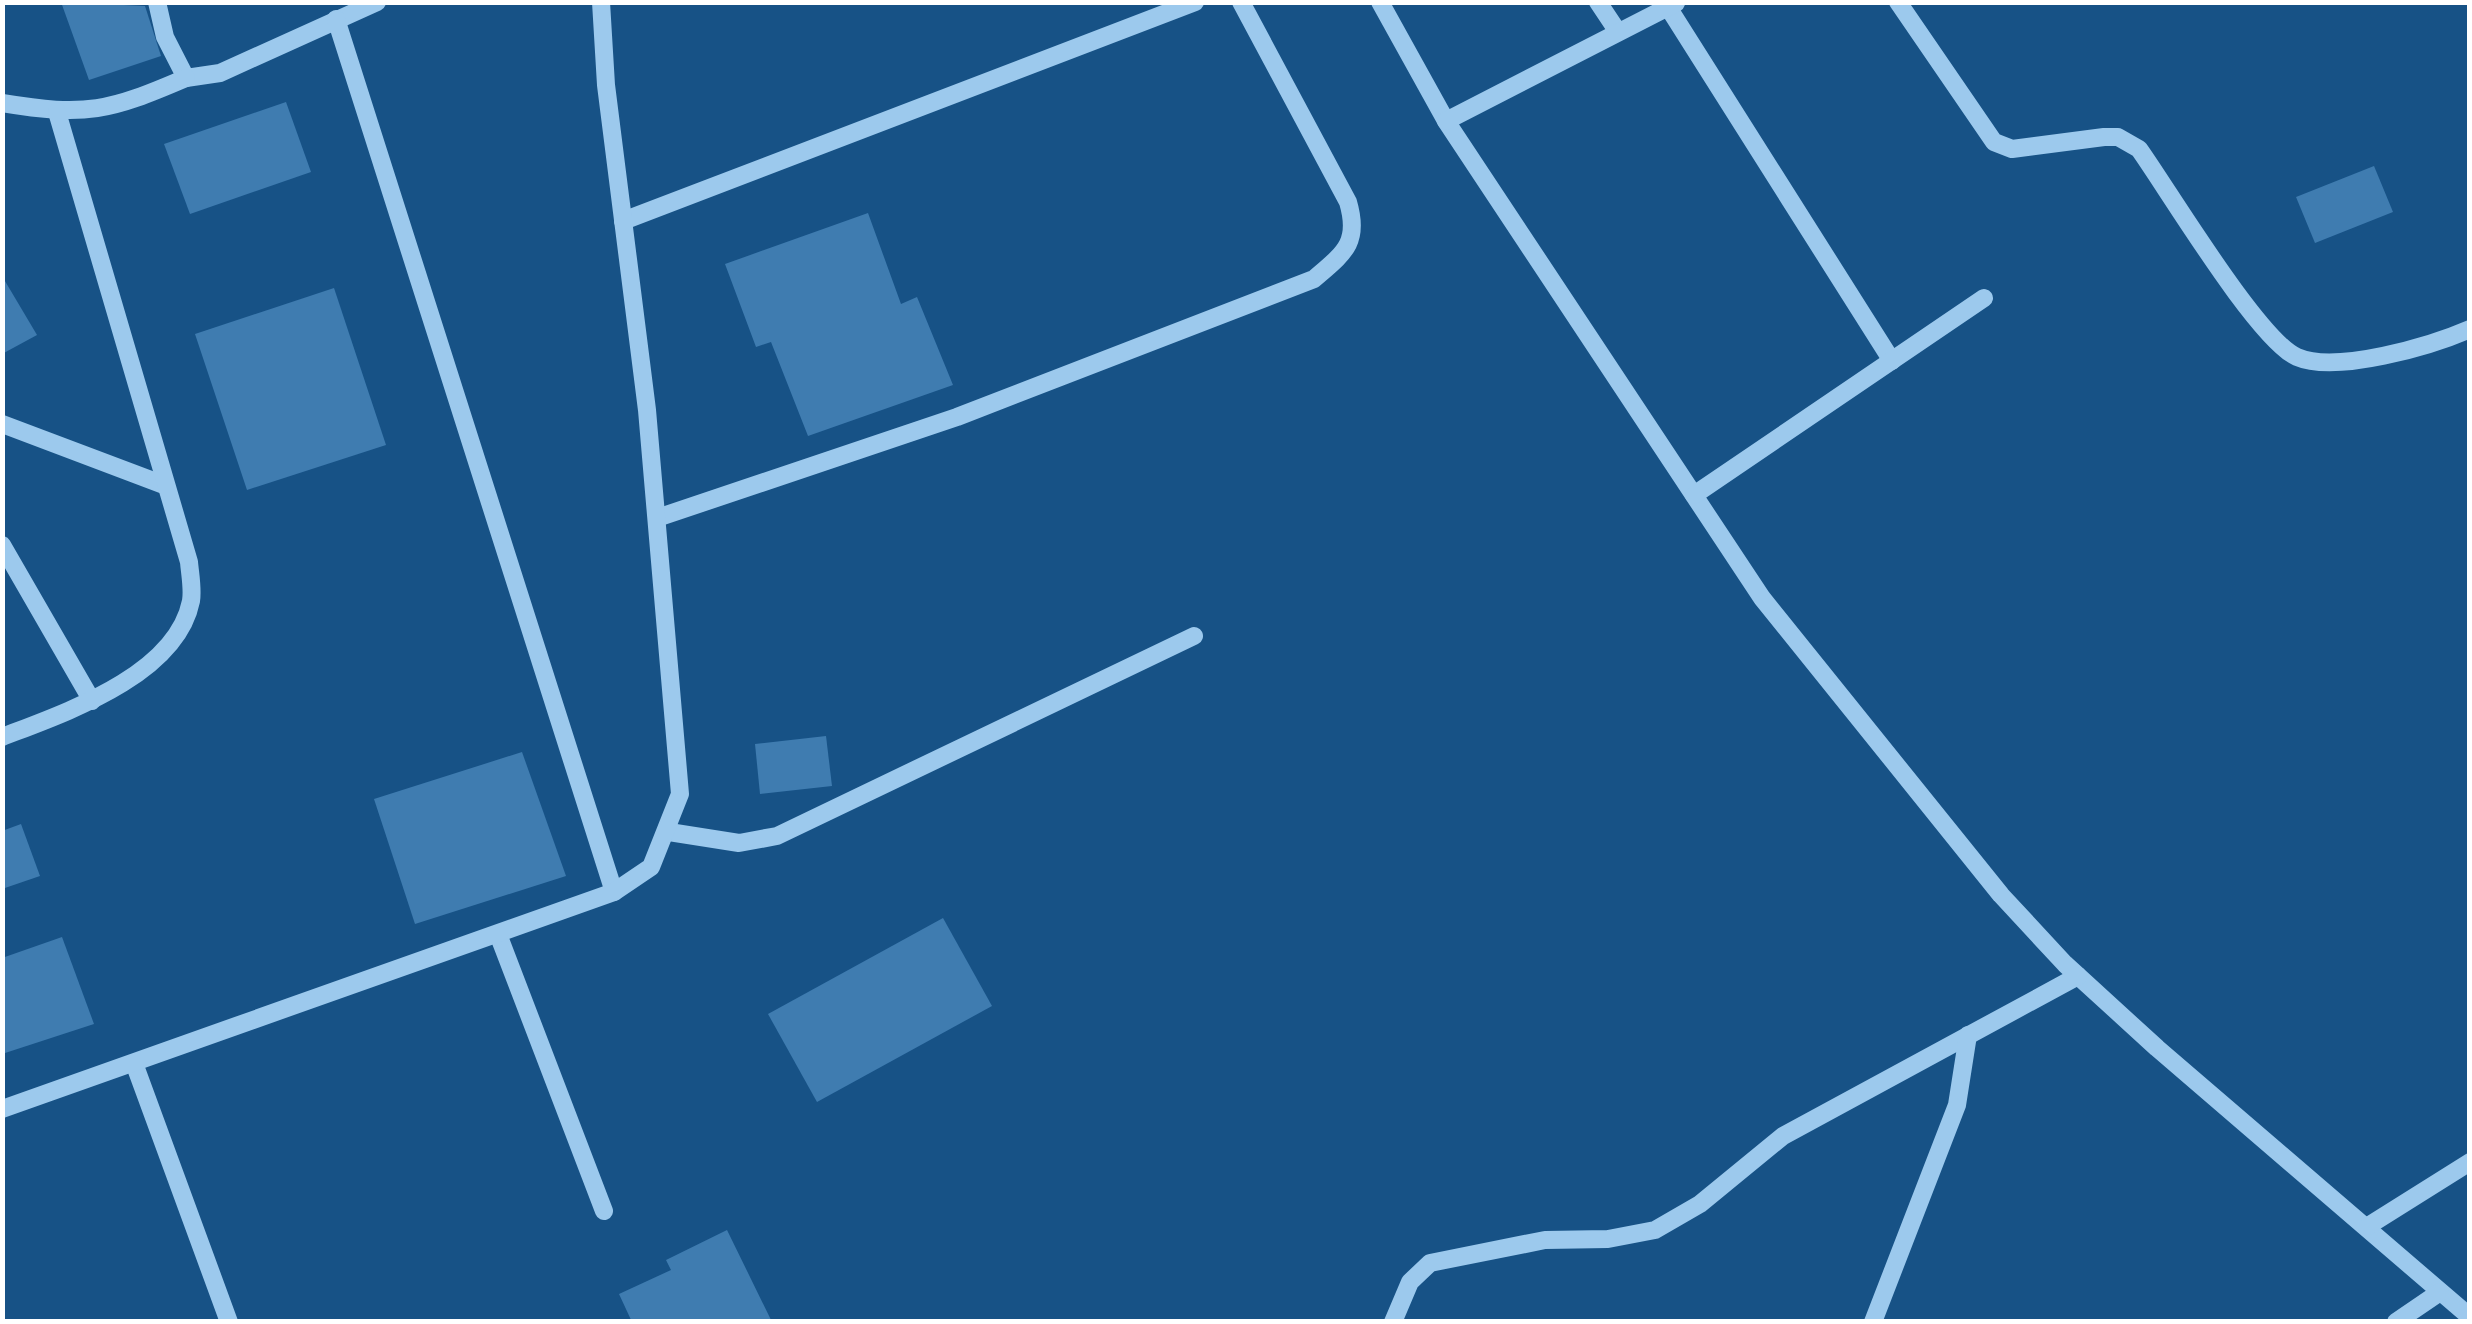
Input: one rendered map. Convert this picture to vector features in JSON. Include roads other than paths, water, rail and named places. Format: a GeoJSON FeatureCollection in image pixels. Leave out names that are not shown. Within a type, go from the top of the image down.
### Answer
{"type":"FeatureCollection","features":[{"type":"Feature","properties":{"kind":"street"},"geometry":{"type":"LineString","coordinates":[[157,2],[165,37],[186,78]]}},
{"type":"Feature","properties":{"kind":"street"},"geometry":{"type":"LineString","coordinates":[[2,103],[57,112],[116,108],[186,78],[220,73],[377,2]]}},
{"type":"Feature","properties":{"kind":"street"},"geometry":{"type":"LineString","coordinates":[[2,1110],[614,892],[651,867],[669,832],[680,794],[657,518],[601,2]]}},
{"type":"Feature","properties":{"kind":"street"},"geometry":{"type":"LineString","coordinates":[[623,222],[1194,2]]}},
{"type":"Feature","properties":{"kind":"street"},"geometry":{"type":"LineString","coordinates":[[657,518],[957,417],[1314,279],[1326,269],[1350,244],[1354,224],[1348,202],[1241,2]]}},
{"type":"Feature","properties":{"kind":"street"},"geometry":{"type":"LineString","coordinates":[[1380,2],[1446,121],[1774,613],[2001,894],[2078,976],[2470,1318]]}},
{"type":"Feature","properties":{"kind":"street"},"geometry":{"type":"LineString","coordinates":[[1598,2],[1618,32]]}},
{"type":"Feature","properties":{"kind":"street"},"geometry":{"type":"LineString","coordinates":[[1898,2],[1994,142],[2012,149],[2104,137],[2118,138],[2139,149],[2268,335],[2298,358],[2337,365],[2470,328]]}},
{"type":"Feature","properties":{"kind":"street"},"geometry":{"type":"LineString","coordinates":[[1446,121],[1672,5],[1892,361]]}},
{"type":"Feature","properties":{"kind":"street"},"geometry":{"type":"LineString","coordinates":[[336,20],[614,892]]}},
{"type":"Feature","properties":{"kind":"street"},"geometry":{"type":"LineString","coordinates":[[2,737],[92,701],[162,650],[192,599],[189,562],[57,112]]}},
{"type":"Feature","properties":{"kind":"street"},"geometry":{"type":"LineString","coordinates":[[1694,495],[1984,298]]}},
{"type":"Feature","properties":{"kind":"street"},"geometry":{"type":"LineString","coordinates":[[2,424],[164,485]]}},
{"type":"Feature","properties":{"kind":"street"},"geometry":{"type":"LineString","coordinates":[[2,545],[92,701]]}},
{"type":"Feature","properties":{"kind":"street"},"geometry":{"type":"LineString","coordinates":[[669,832],[739,844],[777,836],[1194,636]]}},
{"type":"Feature","properties":{"kind":"street"},"geometry":{"type":"LineString","coordinates":[[498,934],[604,1212]]}},
{"type":"Feature","properties":{"kind":"street"},"geometry":{"type":"LineString","coordinates":[[1393,1322],[1410,1282],[1430,1263],[1545,1240],[1620,1238],[1655,1230],[1700,1204],[1782,1136],[2078,976]]}},
{"type":"Feature","properties":{"kind":"street"},"geometry":{"type":"LineString","coordinates":[[1872,1322],[1957,1105],[1968,1035]]}},
{"type":"Feature","properties":{"kind":"street"},"geometry":{"type":"LineString","coordinates":[[134,1063],[229,1322]]}},
{"type":"Feature","properties":{"kind":"street"},"geometry":{"type":"LineString","coordinates":[[2368,1226],[2470,1162]]}},
{"type":"Feature","properties":{"kind":"street"},"geometry":{"type":"LineString","coordinates":[[2396,1322],[2440,1292]]}}]}
